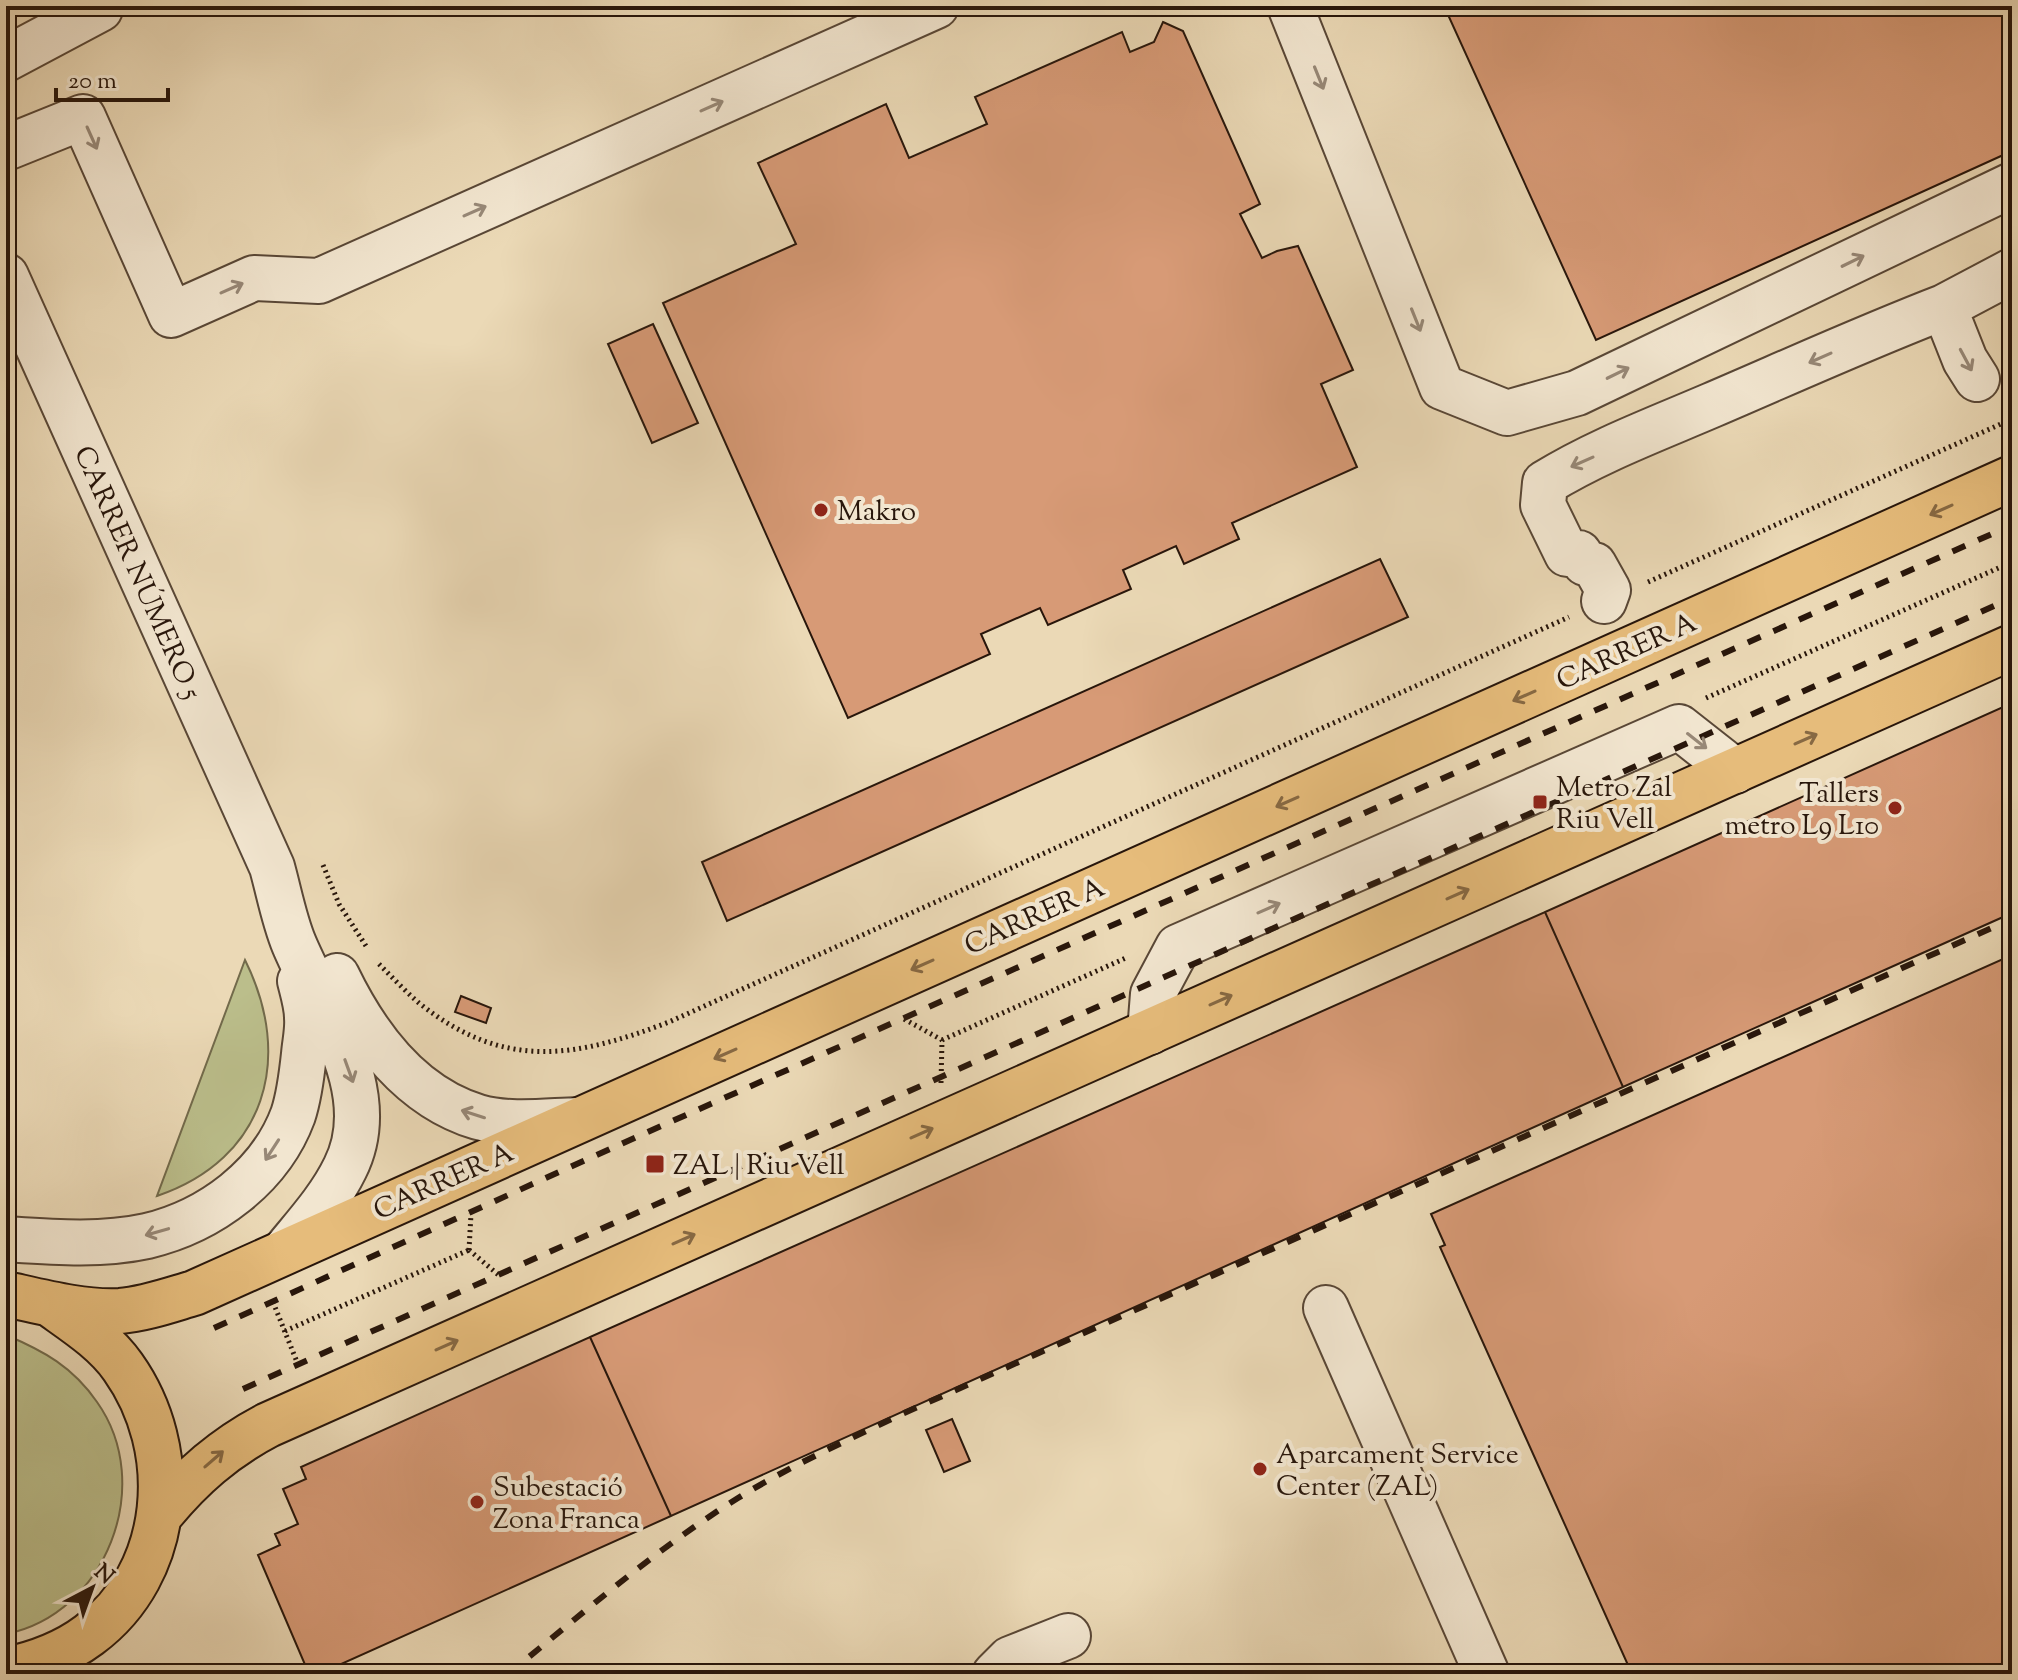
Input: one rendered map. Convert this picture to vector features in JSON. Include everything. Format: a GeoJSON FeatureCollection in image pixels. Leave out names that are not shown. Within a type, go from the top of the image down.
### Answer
{"type":"FeatureCollection","features":[{"type":"Feature","properties":{"kind":"main road","name":"CARRER A"},"geometry":{"type":"LineString","coordinates":[[27,1298],[119,1311],[160,1304],[194,1293],[2012,478]]}},
{"type":"Feature","properties":{"kind":"main road"},"geometry":{"type":"LineString","coordinates":[[160,1515],[218,1455],[268,1425],[2012,647]]}},
{"type":"Feature","properties":{"kind":"main road"},"geometry":{"type":"LineString","coordinates":[[6,1670],[35,1664],[88,1636],[112,1615],[147,1566],[160,1515],[162,1479],[151,1420],[123,1366],[102,1344],[27,1298]]}},
{"type":"Feature","properties":{"kind":"main road"},"geometry":{"type":"LineString","coordinates":[[61,1674],[88,1636]]}},
{"type":"Feature","properties":{"kind":"street"},"geometry":{"type":"LineString","coordinates":[[10,47],[100,9],[99,6]]}},
{"type":"Feature","properties":{"kind":"street"},"geometry":{"type":"LineString","coordinates":[[6,148],[83,117],[171,315],[254,278],[319,281],[936,6]]}},
{"type":"Feature","properties":{"kind":"street"},"geometry":{"type":"LineString","coordinates":[[1290,6],[1442,387],[1507,413],[1577,393],[2012,185]]}},
{"type":"Feature","properties":{"kind":"street"},"geometry":{"type":"LineString","coordinates":[[1628,650],[1604,601],[1591,596],[1581,572],[1582,558],[1567,554],[1543,505],[1545,483],[1628,442],[1870,336],[1944,307],[2012,271]]}},
{"type":"Feature","properties":{"kind":"street","name":"CARRER NÚMERO 5"},"geometry":{"type":"LineString","coordinates":[[6,276],[272,867],[292,940],[338,1041],[357,1093],[355,1134],[347,1166],[324,1203],[284,1252]]}},
{"type":"Feature","properties":{"kind":"street"},"geometry":{"type":"LineString","coordinates":[[1944,307],[1965,360],[1977,379]]}},
{"type":"Feature","properties":{"kind":"street"},"geometry":{"type":"LineString","coordinates":[[1150,1032],[1153,994],[1178,947],[1679,727],[1735,771]]}},
{"type":"Feature","properties":{"kind":"street","name":"CARRER NÚMERO 5"},"geometry":{"type":"LineString","coordinates":[[272,867],[314,930],[355,1013],[382,1049],[409,1077],[443,1103],[480,1117],[522,1122],[578,1120]]}},
{"type":"Feature","properties":{"kind":"street"},"geometry":{"type":"LineString","coordinates":[[6,1239],[96,1241],[145,1236],[193,1220],[249,1182],[273,1151],[293,1115],[302,1067],[307,1017],[292,940]]}},
{"type":"Feature","properties":{"kind":"street"},"geometry":{"type":"LineString","coordinates":[[1326,1308],[1487,1674]]}},
{"type":"Feature","properties":{"kind":"street"},"geometry":{"type":"LineString","coordinates":[[995,1674],[1010,1659],[1068,1636]]}},
{"type":"Feature","properties":{"kind":"path","name":"CARRER A"},"geometry":{"type":"LineString","coordinates":[[377,963],[418,1002],[459,1030],[497,1046],[537,1053],[574,1051],[623,1040],[2012,419]]}},
{"type":"Feature","properties":{"kind":"path"},"geometry":{"type":"LineString","coordinates":[[323,865],[339,904],[370,951]]}},
{"type":"Feature","properties":{"kind":"path"},"geometry":{"type":"LineString","coordinates":[[285,1331],[469,1250]]}},
{"type":"Feature","properties":{"kind":"path"},"geometry":{"type":"LineString","coordinates":[[273,1302],[304,1379]]}},
{"type":"Feature","properties":{"kind":"green space"},"geometry":{"type":"Polygon","coordinates":[[[245,960],[260,997],[267,1033],[267,1068],[260,1101],[246,1131],[224,1157],[194,1179],[157,1196],[245,960]]]}},
{"type":"Feature","properties":{"kind":"green space"},"geometry":{"type":"Polygon","coordinates":[[[6,1335],[57,1361],[88,1390],[114,1435],[122,1470],[121,1507],[111,1542],[94,1574],[71,1601],[41,1622],[6,1634],[6,1335]]]}},
{"type":"Feature","properties":{"kind":"building"},"geometry":{"type":"Polygon","coordinates":[[[1444,6],[2012,6],[2012,151],[1596,340],[1444,6]]]}},
{"type":"Feature","properties":{"kind":"building"},"geometry":{"type":"Polygon","coordinates":[[[1163,22],[1183,31],[1260,204],[1240,214],[1262,258],[1298,246],[1353,370],[1321,384],[1357,467],[1232,523],[1239,539],[1184,564],[1176,546],[1123,570],[1131,589],[1048,625],[1040,608],[981,634],[990,654],[848,718],[663,303],[796,244],[758,163],[886,104],[909,158],[987,124],[975,97],[1122,32],[1130,52],[1154,42],[1163,22]]]}},
{"type":"Feature","properties":{"kind":"building"},"geometry":{"type":"Polygon","coordinates":[[[653,324],[698,423],[652,443],[608,344],[653,324]]]}},
{"type":"Feature","properties":{"kind":"building"},"geometry":{"type":"Polygon","coordinates":[[[1380,559],[1408,617],[727,921],[702,862],[1380,559]]]}},
{"type":"Feature","properties":{"kind":"building","name":"Tallers metro L9 L10"},"geometry":{"type":"Polygon","coordinates":[[[2012,703],[2012,913],[1623,1087],[1545,912],[2012,703]]]}},
{"type":"Feature","properties":{"kind":"building"},"geometry":{"type":"Polygon","coordinates":[[[1545,912],[1623,1087],[671,1516],[590,1337],[1545,912]]]}},
{"type":"Feature","properties":{"kind":"building"},"geometry":{"type":"Polygon","coordinates":[[[2012,955],[2012,1674],[1632,1674],[1440,1247],[1445,1245],[1431,1214],[2012,955]]]}},
{"type":"Feature","properties":{"kind":"building"},"geometry":{"type":"Polygon","coordinates":[[[461,996],[491,1008],[486,1023],[455,1012],[461,996]]]}},
{"type":"Feature","properties":{"kind":"building","name":"Subestació Zona Franca"},"geometry":{"type":"Polygon","coordinates":[[[590,1337],[671,1516],[319,1674],[309,1674],[258,1555],[280,1545],[275,1534],[298,1524],[283,1489],[306,1479],[301,1467],[590,1337]]]}},
{"type":"Feature","properties":{"kind":"building"},"geometry":{"type":"Polygon","coordinates":[[[952,1419],[970,1461],[944,1472],[926,1430],[952,1419]]]}},
{"type":"Feature","properties":{"kind":"railway"},"geometry":{"type":"LineString","coordinates":[[214,1328],[2012,525]]}},
{"type":"Feature","properties":{"kind":"railway"},"geometry":{"type":"LineString","coordinates":[[243,1389],[2012,598]]}},
{"type":"Feature","properties":{"kind":"railway"},"geometry":{"type":"LineString","coordinates":[[508,1674],[678,1539],[738,1498],[818,1454],[2012,919]]}},
{"type":"Feature","properties":{"kind":"place","name":"Makro"},"geometry":{"type":"Point","coordinates":[821,510]}},
{"type":"Feature","properties":{"kind":"place","name":"Metro Zal Riu Vell"},"geometry":{"type":"Point","coordinates":[1540,802]}},
{"type":"Feature","properties":{"kind":"place","name":"Tallers metro L9 L10"},"geometry":{"type":"Point","coordinates":[1895,808]}},
{"type":"Feature","properties":{"kind":"place","name":"ZAL | Riu Vell"},"geometry":{"type":"Point","coordinates":[655,1164]}},
{"type":"Feature","properties":{"kind":"place","name":"Aparcament Service Center (ZAL)"},"geometry":{"type":"Point","coordinates":[1260,1469]}},
{"type":"Feature","properties":{"kind":"place","name":"Subestació Zona Franca"},"geometry":{"type":"Point","coordinates":[477,1502]}}]}
